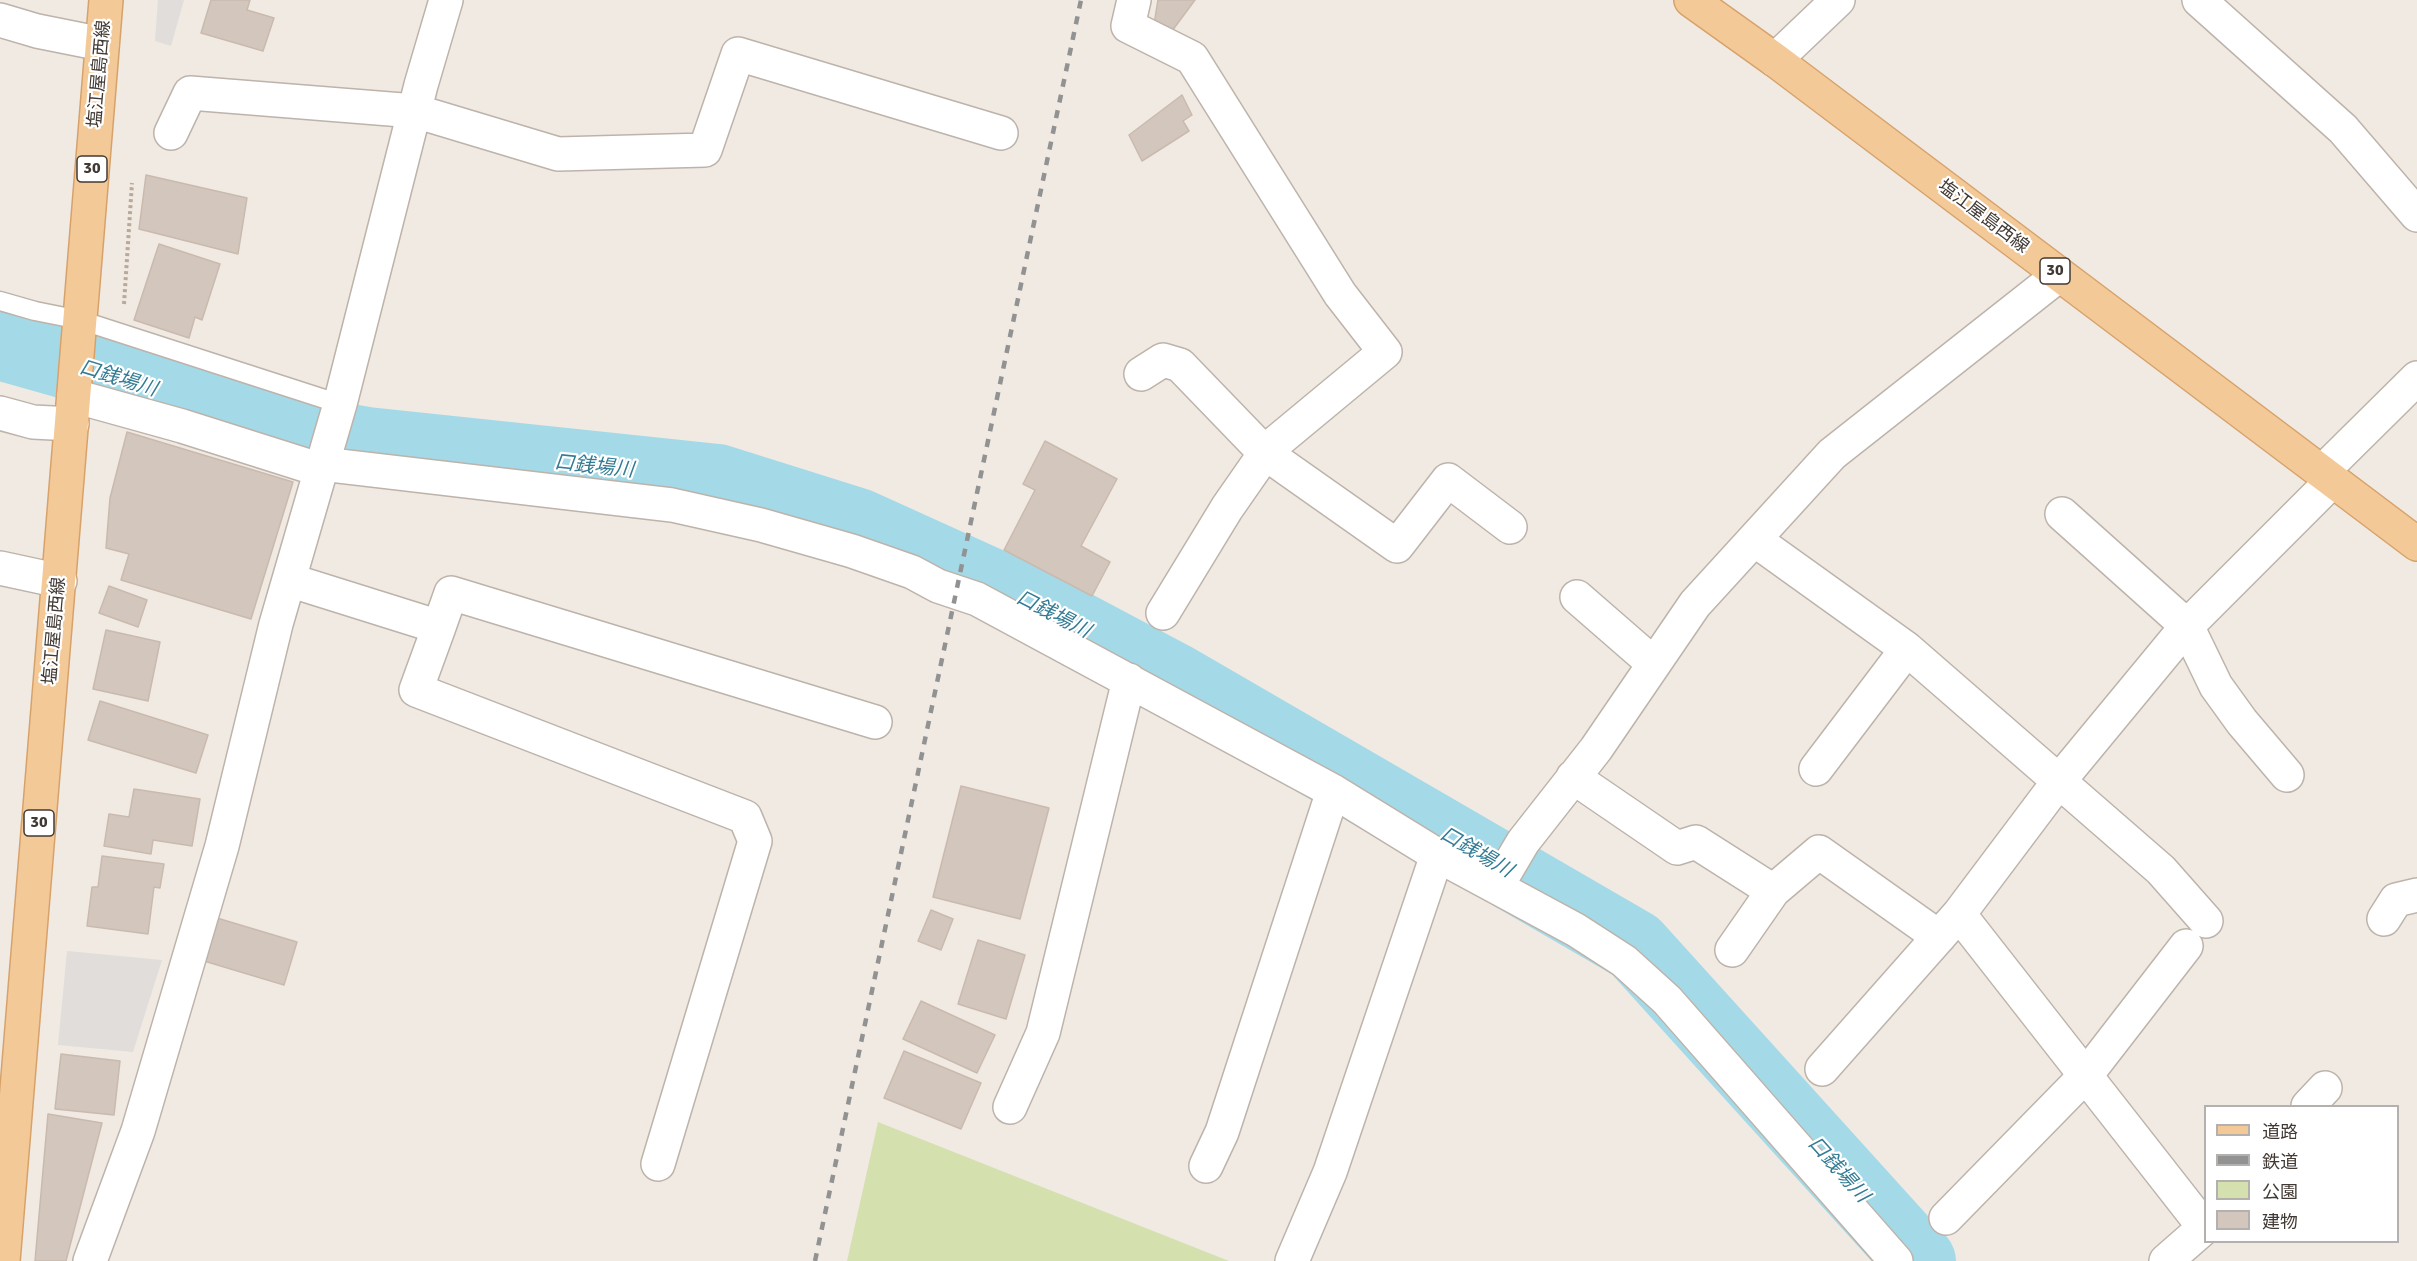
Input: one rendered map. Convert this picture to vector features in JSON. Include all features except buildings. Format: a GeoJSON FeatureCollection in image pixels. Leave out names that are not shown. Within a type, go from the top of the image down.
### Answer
{"type":"FeatureCollection","features":[{"type":"Feature","properties":{"kind":"main road","name":"塩江屋島西線"},"geometry":{"type":"LineString","coordinates":[[3,1261],[106,0]]}},
{"type":"Feature","properties":{"kind":"main road","name":"塩江屋島西線"},"geometry":{"type":"LineString","coordinates":[[1691,0],[2060,274],[2417,544]]}},
{"type":"Feature","properties":{"kind":"street"},"geometry":{"type":"LineString","coordinates":[[90,1261],[138,1131],[219,857],[276,624],[339,407],[446,0]]}},
{"type":"Feature","properties":{"kind":"street"},"geometry":{"type":"LineString","coordinates":[[1134,0],[1128,26],[1192,57],[1340,294],[1385,352],[1265,453],[1227,508],[1163,613]]}},
{"type":"Feature","properties":{"kind":"street"},"geometry":{"type":"LineString","coordinates":[[1774,60],[1838,0]]}},
{"type":"Feature","properties":{"kind":"street"},"geometry":{"type":"LineString","coordinates":[[2199,0],[2343,129],[2417,215]]}},
{"type":"Feature","properties":{"kind":"street"},"geometry":{"type":"LineString","coordinates":[[0,20],[37,31],[102,44]]}},
{"type":"Feature","properties":{"kind":"street"},"geometry":{"type":"LineString","coordinates":[[171,133],[190,93],[415,111],[558,154],[705,150],[738,54],[1000,133]]}},
{"type":"Feature","properties":{"kind":"street"},"geometry":{"type":"LineString","coordinates":[[1497,886],[1523,842],[1574,777],[1695,604],[1832,454],[2060,274]]}},
{"type":"Feature","properties":{"kind":"street"},"geometry":{"type":"LineString","coordinates":[[1140,374],[1163,360],[1180,365],[1265,453],[1396,546],[1448,480],[1510,527]]}},
{"type":"Feature","properties":{"kind":"street"},"geometry":{"type":"LineString","coordinates":[[1822,1069],[1949,925],[2059,781],[2187,626],[2417,378]]}},
{"type":"Feature","properties":{"kind":"street"},"geometry":{"type":"LineString","coordinates":[[0,413],[33,422],[74,401],[182,426],[323,464],[672,505],[761,525],[852,551],[912,572],[938,586],[977,599],[1333,791],[1437,855],[1576,930],[1624,961],[1667,1000],[1896,1261]]}},
{"type":"Feature","properties":{"kind":"street"},"geometry":{"type":"LineString","coordinates":[[2062,514],[2187,626],[2216,686],[2242,722],[2287,775]]}},
{"type":"Feature","properties":{"kind":"street"},"geometry":{"type":"LineString","coordinates":[[1755,540],[1907,649],[2161,870],[2206,921]]}},
{"type":"Feature","properties":{"kind":"street"},"geometry":{"type":"LineString","coordinates":[[0,568],[60,581]]}},
{"type":"Feature","properties":{"kind":"street"},"geometry":{"type":"LineString","coordinates":[[289,580],[439,627]]}},
{"type":"Feature","properties":{"kind":"street"},"geometry":{"type":"LineString","coordinates":[[658,1164],[755,841],[745,817],[416,690],[451,593],[875,722]]}},
{"type":"Feature","properties":{"kind":"street"},"geometry":{"type":"LineString","coordinates":[[1577,597],[1654,664]]}},
{"type":"Feature","properties":{"kind":"street"},"geometry":{"type":"LineString","coordinates":[[1816,770],[1907,649]]}},
{"type":"Feature","properties":{"kind":"street"},"geometry":{"type":"LineString","coordinates":[[1010,1107],[1043,1033],[1129,680]]}},
{"type":"Feature","properties":{"kind":"street"},"geometry":{"type":"LineString","coordinates":[[1574,777],[1677,848],[1696,842],[1773,891]]}},
{"type":"Feature","properties":{"kind":"street"},"geometry":{"type":"LineString","coordinates":[[1206,1167],[1222,1132],[1333,791]]}},
{"type":"Feature","properties":{"kind":"street"},"geometry":{"type":"LineString","coordinates":[[1732,951],[1773,891],[1818,852],[1949,925],[2087,1074],[2204,1225]]}},
{"type":"Feature","properties":{"kind":"street"},"geometry":{"type":"LineString","coordinates":[[1292,1261],[1330,1172],[1437,855]]}},
{"type":"Feature","properties":{"kind":"street"},"geometry":{"type":"LineString","coordinates":[[2384,919],[2396,900],[2417,895]]}},
{"type":"Feature","properties":{"kind":"street"},"geometry":{"type":"LineString","coordinates":[[1946,1218],[2087,1074],[2186,946]]}},
{"type":"Feature","properties":{"kind":"street"},"geometry":{"type":"LineString","coordinates":[[2166,1261],[2204,1227]]}},
{"type":"Feature","properties":{"kind":"lane"},"geometry":{"type":"LineString","coordinates":[[0,301],[35,311],[80,329],[339,407]]}},
{"type":"Feature","properties":{"kind":"green space"},"geometry":{"type":"Polygon","coordinates":[[[878,1122],[1229,1261],[847,1261],[878,1122]]]}},
{"type":"Feature","properties":{"kind":"shaded area"},"geometry":{"type":"Polygon","coordinates":[[[158,0],[184,0],[171,46],[155,41],[158,0]]]}},
{"type":"Feature","properties":{"kind":"shaded area"},"geometry":{"type":"Polygon","coordinates":[[[67,951],[162,960],[133,1052],[58,1045],[67,951]]]}},
{"type":"Feature","properties":{"kind":"waterway","name":"口銭場川"},"geometry":{"type":"LineString","coordinates":[[0,344],[286,429],[367,443],[718,480],[858,524],[1028,601],[1173,678],[1635,946],[1920,1261]]}},
{"type":"Feature","properties":{"kind":"railway"},"geometry":{"type":"LineString","coordinates":[[815,1261],[1081,0]]}}]}
